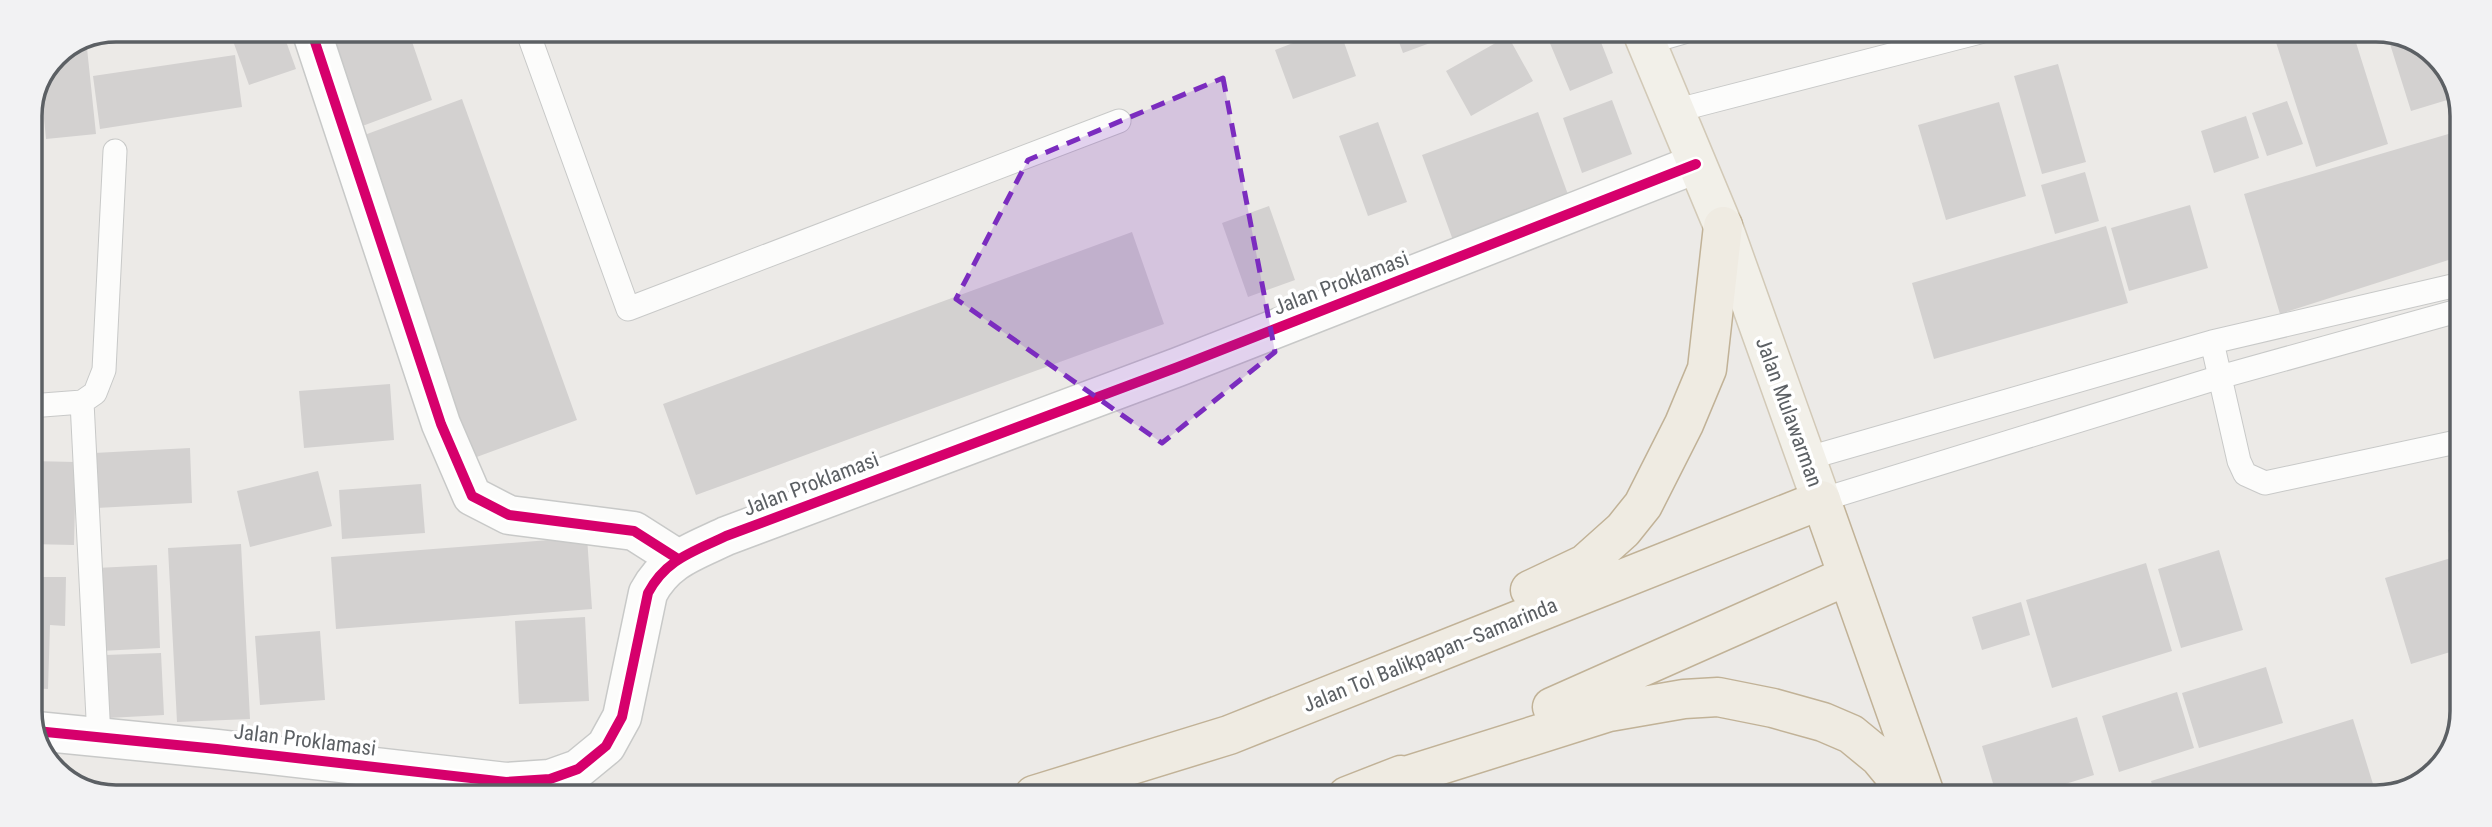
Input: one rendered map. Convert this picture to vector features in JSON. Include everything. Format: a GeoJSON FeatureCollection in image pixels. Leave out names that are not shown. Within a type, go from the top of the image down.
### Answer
{"type":"FeatureCollection","features":[{"type":"Feature","properties":{"kind":"highway"},"geometry":{"type":"LineString","coordinates":[[1229,735],[1333,677],[1585,564],[1623,530],[1643,505],[1684,424],[1707,369],[1723,226]]}},
{"type":"Feature","properties":{"kind":"highway","name":"Jalan Tol Balikpapan–Samarinda"},"geometry":{"type":"LineString","coordinates":[[1066,785],[1229,735],[1821,500]]}},
{"type":"Feature","properties":{"kind":"highway","name":"Jalan Mulawarman"},"geometry":{"type":"LineString","coordinates":[[1821,500],[1922,785]]}},
{"type":"Feature","properties":{"kind":"highway"},"geometry":{"type":"LineString","coordinates":[[1376,785],[1847,576]]}},
{"type":"Feature","properties":{"kind":"highway"},"geometry":{"type":"LineString","coordinates":[[1381,785],[1609,712],[1684,698],[1718,696],[1823,722],[1851,734],[1880,757],[1902,785]]}},
{"type":"Feature","properties":{"kind":"main road","name":"Jalan Mulawarman"},"geometry":{"type":"LineString","coordinates":[[1646,42],[1723,226],[1821,500]]}},
{"type":"Feature","properties":{"kind":"street"},"geometry":{"type":"LineString","coordinates":[[316,42],[441,424],[472,496],[509,515],[634,531],[678,559]]}},
{"type":"Feature","properties":{"kind":"street","name":"Jalan Proklamasi"},"geometry":{"type":"LineString","coordinates":[[46,732],[506,782],[550,779],[578,769],[606,746],[622,717],[648,593],[657,575],[678,559],[726,536],[1178,367],[1696,164]]}},
{"type":"Feature","properties":{"kind":"lane"},"geometry":{"type":"LineString","coordinates":[[531,42],[628,309],[1119,121]]}},
{"type":"Feature","properties":{"kind":"lane"},"geometry":{"type":"LineString","coordinates":[[1674,111],[1941,42]]}},
{"type":"Feature","properties":{"kind":"lane"},"geometry":{"type":"LineString","coordinates":[[42,405],[82,402],[95,393],[104,370],[115,151]]}},
{"type":"Feature","properties":{"kind":"lane"},"geometry":{"type":"LineString","coordinates":[[1805,459],[2212,342],[2450,287]]}},
{"type":"Feature","properties":{"kind":"lane"},"geometry":{"type":"LineString","coordinates":[[1821,500],[2220,377],[2450,313]]}},
{"type":"Feature","properties":{"kind":"lane"},"geometry":{"type":"LineString","coordinates":[[2212,342],[2239,461],[2245,474],[2265,483],[2450,443]]}},
{"type":"Feature","properties":{"kind":"lane"},"geometry":{"type":"LineString","coordinates":[[82,402],[99,738]]}},
{"type":"Feature","properties":{"kind":"highlighted area"},"geometry":{"type":"Polygon","coordinates":[[[1223,78],[1275,352],[1162,443],[956,299],[1028,160],[1223,78]]]}},
{"type":"Feature","properties":{"kind":"building"},"geometry":{"type":"Polygon","coordinates":[[[233,42],[286,42],[296,69],[249,85],[233,42]]]}},
{"type":"Feature","properties":{"kind":"building"},"geometry":{"type":"Polygon","coordinates":[[[317,42],[412,42],[432,100],[349,131],[317,42]]]}},
{"type":"Feature","properties":{"kind":"building"},"geometry":{"type":"Polygon","coordinates":[[[1296,42],[1344,42],[1356,76],[1293,99],[1275,50],[1296,42]]]}},
{"type":"Feature","properties":{"kind":"building"},"geometry":{"type":"Polygon","coordinates":[[[1399,42],[1433,42],[1403,53],[1399,42]]]}},
{"type":"Feature","properties":{"kind":"building"},"geometry":{"type":"Polygon","coordinates":[[[1497,42],[1511,42],[1533,81],[1471,116],[1446,71],[1497,42]]]}},
{"type":"Feature","properties":{"kind":"building"},"geometry":{"type":"Polygon","coordinates":[[[1549,42],[1601,42],[1613,73],[1570,91],[1549,42]]]}},
{"type":"Feature","properties":{"kind":"building"},"geometry":{"type":"Polygon","coordinates":[[[2276,42],[2356,42],[2388,144],[2316,167],[2276,42]]]}},
{"type":"Feature","properties":{"kind":"building"},"geometry":{"type":"Polygon","coordinates":[[[2390,44],[2409,50],[2425,60],[2437,75],[2448,100],[2411,111],[2390,44]]]}},
{"type":"Feature","properties":{"kind":"building"},"geometry":{"type":"Polygon","coordinates":[[[87,49],[96,134],[46,139],[43,106],[48,88],[64,64],[87,49]]]}},
{"type":"Feature","properties":{"kind":"building"},"geometry":{"type":"Polygon","coordinates":[[[235,55],[242,107],[100,129],[93,76],[235,55]]]}},
{"type":"Feature","properties":{"kind":"building"},"geometry":{"type":"Polygon","coordinates":[[[2058,64],[2086,162],[2042,174],[2014,76],[2058,64]]]}},
{"type":"Feature","properties":{"kind":"building"},"geometry":{"type":"Polygon","coordinates":[[[462,99],[577,420],[474,458],[359,137],[462,99]]]}},
{"type":"Feature","properties":{"kind":"building"},"geometry":{"type":"Polygon","coordinates":[[[1612,100],[1632,154],[1582,173],[1563,118],[1612,100]]]}},
{"type":"Feature","properties":{"kind":"building"},"geometry":{"type":"Polygon","coordinates":[[[2287,101],[2303,144],[2267,156],[2252,113],[2287,101]]]}},
{"type":"Feature","properties":{"kind":"building"},"geometry":{"type":"Polygon","coordinates":[[[1999,102],[2026,196],[1946,220],[1918,125],[1999,102]]]}},
{"type":"Feature","properties":{"kind":"building"},"geometry":{"type":"Polygon","coordinates":[[[1538,112],[1570,200],[1454,243],[1422,155],[1538,112]]]}},
{"type":"Feature","properties":{"kind":"building"},"geometry":{"type":"Polygon","coordinates":[[[2246,116],[2259,158],[2214,173],[2201,131],[2246,116]]]}},
{"type":"Feature","properties":{"kind":"building"},"geometry":{"type":"Polygon","coordinates":[[[1378,122],[1407,202],[1368,216],[1339,136],[1378,122]]]}},
{"type":"Feature","properties":{"kind":"building"},"geometry":{"type":"Polygon","coordinates":[[[2450,134],[2450,260],[2280,314],[2244,194],[2450,134]]]}},
{"type":"Feature","properties":{"kind":"building"},"geometry":{"type":"Polygon","coordinates":[[[2085,172],[2099,221],[2055,234],[2041,185],[2085,172]]]}},
{"type":"Feature","properties":{"kind":"building"},"geometry":{"type":"Polygon","coordinates":[[[2190,205],[2208,268],[2129,291],[2111,228],[2190,205]]]}},
{"type":"Feature","properties":{"kind":"building"},"geometry":{"type":"Polygon","coordinates":[[[1269,206],[1295,280],[1248,297],[1222,223],[1269,206]]]}},
{"type":"Feature","properties":{"kind":"building"},"geometry":{"type":"Polygon","coordinates":[[[2106,226],[2128,303],[1934,359],[1912,283],[2106,226]]]}},
{"type":"Feature","properties":{"kind":"building"},"geometry":{"type":"Polygon","coordinates":[[[1132,232],[1164,324],[696,495],[663,404],[1132,232]]]}},
{"type":"Feature","properties":{"kind":"building"},"geometry":{"type":"Polygon","coordinates":[[[390,384],[394,440],[304,448],[299,391],[390,384]]]}},
{"type":"Feature","properties":{"kind":"building"},"geometry":{"type":"Polygon","coordinates":[[[190,448],[192,503],[96,508],[94,453],[190,448]]]}},
{"type":"Feature","properties":{"kind":"building"},"geometry":{"type":"Polygon","coordinates":[[[42,461],[76,462],[74,545],[42,544],[42,461]]]}},
{"type":"Feature","properties":{"kind":"building"},"geometry":{"type":"Polygon","coordinates":[[[318,471],[332,526],[250,547],[237,491],[318,471]]]}},
{"type":"Feature","properties":{"kind":"building"},"geometry":{"type":"Polygon","coordinates":[[[421,484],[425,533],[342,539],[339,490],[421,484]]]}},
{"type":"Feature","properties":{"kind":"building"},"geometry":{"type":"Polygon","coordinates":[[[587,537],[592,609],[336,629],[331,557],[587,537]]]}},
{"type":"Feature","properties":{"kind":"building"},"geometry":{"type":"Polygon","coordinates":[[[241,544],[250,719],[177,722],[168,548],[241,544]]]}},
{"type":"Feature","properties":{"kind":"building"},"geometry":{"type":"Polygon","coordinates":[[[2219,550],[2243,630],[2181,648],[2158,569],[2219,550]]]}},
{"type":"Feature","properties":{"kind":"building"},"geometry":{"type":"Polygon","coordinates":[[[2450,558],[2450,652],[2411,664],[2385,578],[2450,558]]]}},
{"type":"Feature","properties":{"kind":"building"},"geometry":{"type":"Polygon","coordinates":[[[2146,563],[2172,651],[2052,688],[2026,600],[2146,563]]]}},
{"type":"Feature","properties":{"kind":"building"},"geometry":{"type":"Polygon","coordinates":[[[157,565],[160,648],[100,651],[96,568],[157,565]]]}},
{"type":"Feature","properties":{"kind":"building"},"geometry":{"type":"Polygon","coordinates":[[[42,577],[66,577],[65,626],[50,625],[48,689],[42,689],[42,577]]]}},
{"type":"Feature","properties":{"kind":"building"},"geometry":{"type":"Polygon","coordinates":[[[2021,602],[2030,635],[1982,650],[1972,617],[2021,602]]]}},
{"type":"Feature","properties":{"kind":"building"},"geometry":{"type":"Polygon","coordinates":[[[585,617],[589,701],[519,704],[515,621],[585,617]]]}},
{"type":"Feature","properties":{"kind":"building"},"geometry":{"type":"Polygon","coordinates":[[[320,631],[325,700],[260,705],[255,636],[320,631]]]}},
{"type":"Feature","properties":{"kind":"building"},"geometry":{"type":"Polygon","coordinates":[[[161,653],[164,715],[108,718],[105,655],[161,653]]]}},
{"type":"Feature","properties":{"kind":"building"},"geometry":{"type":"Polygon","coordinates":[[[2266,667],[2283,723],[2199,748],[2182,693],[2266,667]]]}},
{"type":"Feature","properties":{"kind":"building"},"geometry":{"type":"Polygon","coordinates":[[[2177,692],[2194,748],[2119,772],[2102,716],[2177,692]]]}},
{"type":"Feature","properties":{"kind":"building"},"geometry":{"type":"Polygon","coordinates":[[[2077,717],[2094,775],[2062,785],[1993,785],[1982,746],[2077,717]]]}},
{"type":"Feature","properties":{"kind":"building"},"geometry":{"type":"Polygon","coordinates":[[[2353,719],[2373,785],[2152,785],[2151,781],[2353,719]]]}},
{"type":"Feature","properties":{"kind":"cycle path"},"geometry":{"type":"LineString","coordinates":[[315,42],[441,424],[472,496],[509,515],[634,531],[678,559]]}},
{"type":"Feature","properties":{"kind":"cycle path"},"geometry":{"type":"LineString","coordinates":[[45,732],[506,782],[550,779],[578,769],[606,746],[622,717],[648,593],[663,572],[692,552],[726,536],[1178,367],[1696,164]]}}]}
